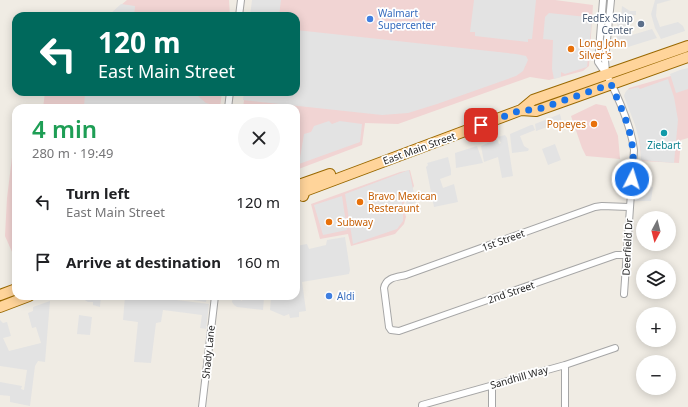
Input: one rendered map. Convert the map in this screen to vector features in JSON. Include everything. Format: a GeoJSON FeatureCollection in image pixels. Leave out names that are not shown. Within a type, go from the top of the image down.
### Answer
{"type":"FeatureCollection","features":[{"type":"Feature","properties":{"kind":"main road","name":"East Main Street"},"geometry":{"type":"LineString","coordinates":[[300,185],[353,166],[362,169],[521,110],[536,110],[608,78],[688,46]]}},
{"type":"Feature","properties":{"kind":"main road","name":"East Main Street"},"geometry":{"type":"LineString","coordinates":[[608,78],[688,57]]}},
{"type":"Feature","properties":{"kind":"main road"},"geometry":{"type":"LineString","coordinates":[[300,197],[305,191],[362,169]]}},
{"type":"Feature","properties":{"kind":"main road"},"geometry":{"type":"LineString","coordinates":[[0,295],[12,290]]}},
{"type":"Feature","properties":{"kind":"main road"},"geometry":{"type":"LineString","coordinates":[[0,306],[17,300]]}},
{"type":"Feature","properties":{"kind":"street"},"geometry":{"type":"LineString","coordinates":[[240,12],[241,0]]}},
{"type":"Feature","properties":{"kind":"street"},"geometry":{"type":"LineString","coordinates":[[603,0],[598,62],[608,78]]}},
{"type":"Feature","properties":{"kind":"street"},"geometry":{"type":"LineString","coordinates":[[608,78],[605,60],[611,0]]}},
{"type":"Feature","properties":{"kind":"street","name":"Deerfield Dr"},"geometry":{"type":"LineString","coordinates":[[608,78],[629,128],[633,144],[633,168],[629,207],[624,294]]}},
{"type":"Feature","properties":{"kind":"street","name":"1st Street"},"geometry":{"type":"LineString","coordinates":[[394,331],[389,327],[384,288],[388,281],[595,208],[602,206],[629,207]]}},
{"type":"Feature","properties":{"kind":"street","name":"2nd Street"},"geometry":{"type":"LineString","coordinates":[[394,331],[461,310],[616,255],[627,255]]}},
{"type":"Feature","properties":{"kind":"street","name":"Shady Lane"},"geometry":{"type":"LineString","coordinates":[[202,407],[215,300]]}},
{"type":"Feature","properties":{"kind":"street","name":"Sandhill Way"},"geometry":{"type":"LineString","coordinates":[[422,406],[565,365],[616,348]]}},
{"type":"Feature","properties":{"kind":"street"},"geometry":{"type":"LineString","coordinates":[[565,365],[565,407]]}},
{"type":"Feature","properties":{"kind":"street"},"geometry":{"type":"LineString","coordinates":[[492,385],[492,407]]}},
{"type":"Feature","properties":{"kind":"shaded area"},"geometry":{"type":"Polygon","coordinates":[[[127,0],[229,0],[230,12],[113,12],[127,0]]]}},
{"type":"Feature","properties":{"kind":"shaded area"},"geometry":{"type":"Polygon","coordinates":[[[252,0],[281,0],[280,12],[250,12],[252,0]]]}},
{"type":"Feature","properties":{"kind":"shaded area"},"geometry":{"type":"Polygon","coordinates":[[[254,0],[555,0],[593,5],[589,66],[583,71],[549,80],[530,77],[398,124],[365,123],[362,145],[300,168],[300,104],[244,104],[244,96],[300,96],[300,12],[253,12],[254,0]]]}},
{"type":"Feature","properties":{"kind":"shaded area"},"geometry":{"type":"Polygon","coordinates":[[[474,0],[536,0],[532,39],[528,39],[528,42],[475,36],[475,32],[470,32],[474,0]]]}},
{"type":"Feature","properties":{"kind":"shaded area"},"geometry":{"type":"Polygon","coordinates":[[[655,0],[671,0],[657,4],[656,16],[660,27],[678,22],[683,26],[685,31],[661,39],[655,28],[651,14],[655,0]]]}},
{"type":"Feature","properties":{"kind":"shaded area"},"geometry":{"type":"Polygon","coordinates":[[[121,4],[135,6],[134,12],[112,12],[121,4]]]}},
{"type":"Feature","properties":{"kind":"shaded area"},"geometry":{"type":"Polygon","coordinates":[[[622,6],[630,11],[636,11],[636,15],[630,15],[628,33],[632,35],[652,29],[657,38],[628,47],[626,42],[621,46],[615,38],[621,32],[617,32],[617,19],[621,20],[622,6]]]}},
{"type":"Feature","properties":{"kind":"shaded area"},"geometry":{"type":"Polygon","coordinates":[[[549,13],[587,17],[587,20],[592,20],[587,67],[565,74],[561,72],[561,77],[554,79],[552,69],[553,40],[543,39],[545,17],[549,13]]]}},
{"type":"Feature","properties":{"kind":"shaded area"},"geometry":{"type":"Polygon","coordinates":[[[300,30],[516,54],[526,56],[528,60],[523,71],[516,76],[408,113],[382,115],[300,106],[300,104],[280,104],[243,100],[244,96],[300,96],[300,30]]]}},
{"type":"Feature","properties":{"kind":"shaded area"},"geometry":{"type":"Polygon","coordinates":[[[688,68],[688,89],[676,93],[670,74],[688,68]]]}},
{"type":"Feature","properties":{"kind":"shaded area"},"geometry":{"type":"Polygon","coordinates":[[[688,71],[688,138],[681,140],[679,163],[642,161],[637,126],[625,95],[629,88],[688,71]]]}},
{"type":"Feature","properties":{"kind":"shaded area"},"geometry":{"type":"Polygon","coordinates":[[[668,79],[674,97],[678,120],[674,163],[641,160],[640,143],[624,96],[625,93],[627,90],[638,87],[640,89],[668,79]]]}},
{"type":"Feature","properties":{"kind":"shaded area"},"geometry":{"type":"Polygon","coordinates":[[[44,96],[222,96],[220,104],[44,104],[44,96]]]}},
{"type":"Feature","properties":{"kind":"shaded area"},"geometry":{"type":"Polygon","coordinates":[[[85,96],[198,96],[206,103],[210,104],[84,104],[85,96]]]}},
{"type":"Feature","properties":{"kind":"shaded area"},"geometry":{"type":"Polygon","coordinates":[[[596,104],[606,106],[618,136],[620,159],[586,156],[582,148],[571,116],[596,104]]]}},
{"type":"Feature","properties":{"kind":"shaded area"},"geometry":{"type":"Polygon","coordinates":[[[560,114],[562,122],[536,131],[535,124],[560,114]]]}},
{"type":"Feature","properties":{"kind":"shaded area"},"geometry":{"type":"Polygon","coordinates":[[[329,121],[332,124],[340,121],[362,124],[360,142],[300,164],[304,134],[311,132],[314,126],[329,121]]]}},
{"type":"Feature","properties":{"kind":"shaded area"},"geometry":{"type":"Polygon","coordinates":[[[533,125],[535,130],[520,136],[524,146],[529,149],[528,151],[512,153],[510,134],[533,125]]]}},
{"type":"Feature","properties":{"kind":"shaded area"},"geometry":{"type":"Polygon","coordinates":[[[505,135],[507,138],[513,176],[502,178],[498,157],[484,162],[481,146],[497,139],[499,144],[501,143],[498,137],[505,135]]]}},
{"type":"Feature","properties":{"kind":"shaded area"},"geometry":{"type":"Polygon","coordinates":[[[555,144],[561,160],[548,165],[542,149],[555,144]]]}},
{"type":"Feature","properties":{"kind":"shaded area"},"geometry":{"type":"Polygon","coordinates":[[[477,146],[483,163],[456,168],[455,153],[477,146]]]}},
{"type":"Feature","properties":{"kind":"shaded area"},"geometry":{"type":"Polygon","coordinates":[[[12,157],[12,252],[5,236],[7,198],[12,157]]]}},
{"type":"Feature","properties":{"kind":"shaded area"},"geometry":{"type":"Polygon","coordinates":[[[448,157],[451,175],[440,179],[443,188],[454,184],[458,202],[434,207],[426,167],[428,165],[427,163],[448,157]]]}},
{"type":"Feature","properties":{"kind":"shaded area"},"geometry":{"type":"Polygon","coordinates":[[[409,170],[416,203],[407,205],[403,199],[401,207],[403,221],[397,229],[353,244],[345,194],[409,170]]]}},
{"type":"Feature","properties":{"kind":"shaded area"},"geometry":{"type":"Polygon","coordinates":[[[410,170],[414,186],[403,205],[406,217],[404,224],[395,234],[351,246],[348,234],[320,239],[311,204],[400,172],[410,170]]]}},
{"type":"Feature","properties":{"kind":"shaded area"},"geometry":{"type":"Polygon","coordinates":[[[635,185],[653,187],[651,201],[634,201],[635,185]]]}},
{"type":"Feature","properties":{"kind":"shaded area"},"geometry":{"type":"Polygon","coordinates":[[[342,196],[347,230],[323,235],[314,205],[342,196]]]}},
{"type":"Feature","properties":{"kind":"shaded area"},"geometry":{"type":"Polygon","coordinates":[[[345,237],[350,270],[349,274],[302,282],[306,311],[299,312],[299,317],[290,318],[289,314],[284,316],[270,310],[271,300],[300,300],[300,245],[307,244],[309,249],[326,245],[327,240],[345,237]]]}},
{"type":"Feature","properties":{"kind":"shaded area"},"geometry":{"type":"Polygon","coordinates":[[[85,300],[101,300],[100,307],[93,305],[93,302],[85,300]]]}},
{"type":"Feature","properties":{"kind":"shaded area"},"geometry":{"type":"Polygon","coordinates":[[[125,300],[176,300],[209,304],[206,329],[200,328],[202,315],[163,310],[161,322],[156,323],[151,363],[134,362],[138,322],[123,320],[125,300]]]}},
{"type":"Feature","properties":{"kind":"shaded area"},"geometry":{"type":"Polygon","coordinates":[[[193,300],[206,300],[206,302],[193,300]]]}},
{"type":"Feature","properties":{"kind":"shaded area"},"geometry":{"type":"Polygon","coordinates":[[[232,300],[264,300],[263,310],[237,307],[232,302],[232,300]]]}},
{"type":"Feature","properties":{"kind":"shaded area"},"geometry":{"type":"Polygon","coordinates":[[[50,301],[45,362],[38,361],[35,366],[30,406],[10,402],[10,396],[0,395],[0,382],[22,386],[21,389],[24,390],[27,370],[0,366],[0,320],[3,323],[7,322],[11,336],[3,338],[9,351],[41,343],[36,327],[32,328],[28,313],[33,311],[33,307],[50,301]]]}},
{"type":"Feature","properties":{"kind":"shaded area"},"geometry":{"type":"Polygon","coordinates":[[[79,315],[92,317],[90,335],[77,334],[79,315]]]}},
{"type":"Feature","properties":{"kind":"place","name":"Walmart Supercenter"},"geometry":{"type":"Point","coordinates":[370,19]}},
{"type":"Feature","properties":{"kind":"place","name":"FedEx Ship Center"},"geometry":{"type":"Point","coordinates":[641,24]}},
{"type":"Feature","properties":{"kind":"place","name":"Long John Silver's"},"geometry":{"type":"Point","coordinates":[571,49]}},
{"type":"Feature","properties":{"kind":"place","name":"Popeyes"},"geometry":{"type":"Point","coordinates":[594,124]}},
{"type":"Feature","properties":{"kind":"place","name":"Ziebart"},"geometry":{"type":"Point","coordinates":[664,133]}},
{"type":"Feature","properties":{"kind":"place","name":"Bravo Mexican Resteraunt"},"geometry":{"type":"Point","coordinates":[360,202]}},
{"type":"Feature","properties":{"kind":"place","name":"Subway"},"geometry":{"type":"Point","coordinates":[329,222]}},
{"type":"Feature","properties":{"kind":"place","name":"Aldi"},"geometry":{"type":"Point","coordinates":[329,296]}},
{"type":"Feature","properties":{"kind":"route"},"geometry":{"type":"LineString","coordinates":[[481,125],[521,110],[536,110],[611,84],[629,128],[633,144],[632,179]]}}]}
